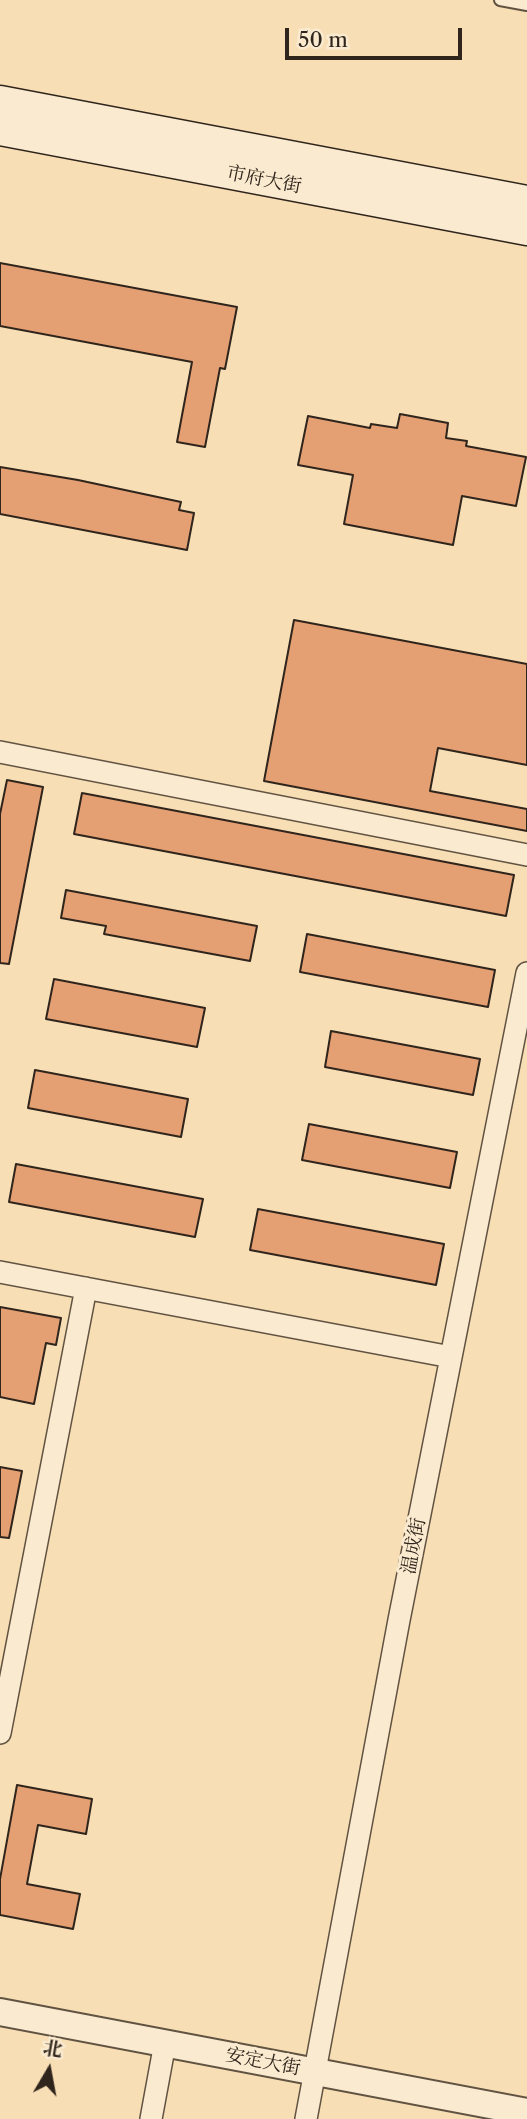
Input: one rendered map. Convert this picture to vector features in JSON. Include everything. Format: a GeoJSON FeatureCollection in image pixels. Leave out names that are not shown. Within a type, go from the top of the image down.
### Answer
{"type":"FeatureCollection","features":[{"type":"Feature","properties":{"kind":"main road","name":"市府大街"},"geometry":{"type":"LineString","coordinates":[[0,102],[527,201]]}},
{"type":"Feature","properties":{"kind":"main road","name":"市府大街"},"geometry":{"type":"LineString","coordinates":[[0,130],[527,230]]}},
{"type":"Feature","properties":{"kind":"street"},"geometry":{"type":"LineString","coordinates":[[0,752],[527,855]]}},
{"type":"Feature","properties":{"kind":"street","name":"温成街"},"geometry":{"type":"LineString","coordinates":[[306,2119],[401,1607],[527,973]]}},
{"type":"Feature","properties":{"kind":"street"},"geometry":{"type":"LineString","coordinates":[[0,1272],[451,1357]]}},
{"type":"Feature","properties":{"kind":"street"},"geometry":{"type":"LineString","coordinates":[[0,1733],[86,1288]]}},
{"type":"Feature","properties":{"kind":"street","name":"安定大街"},"geometry":{"type":"LineString","coordinates":[[0,2012],[527,2112]]}},
{"type":"Feature","properties":{"kind":"street"},"geometry":{"type":"LineString","coordinates":[[151,2119],[165,2043]]}},
{"type":"Feature","properties":{"kind":"lane"},"geometry":{"type":"LineString","coordinates":[[500,0],[527,5]]}},
{"type":"Feature","properties":{"kind":"building"},"geometry":{"type":"Polygon","coordinates":[[[0,263],[237,307],[225,369],[220,368],[205,447],[177,442],[192,362],[0,326],[0,263]]]}},
{"type":"Feature","properties":{"kind":"building"},"geometry":{"type":"Polygon","coordinates":[[[400,414],[448,423],[446,438],[467,441],[466,446],[526,457],[516,506],[462,496],[453,545],[344,524],[353,475],[298,465],[308,416],[370,428],[371,424],[397,428],[400,414]]]}},
{"type":"Feature","properties":{"kind":"building"},"geometry":{"type":"Polygon","coordinates":[[[0,467],[181,502],[179,510],[194,513],[187,550],[0,514],[0,467]]]}},
{"type":"Feature","properties":{"kind":"building"},"geometry":{"type":"Polygon","coordinates":[[[294,620],[527,664],[527,765],[438,748],[430,791],[527,809],[527,831],[264,781],[294,620]]]}},
{"type":"Feature","properties":{"kind":"building"},"geometry":{"type":"Polygon","coordinates":[[[7,780],[43,787],[9,964],[0,963],[0,814],[7,780]]]}},
{"type":"Feature","properties":{"kind":"building"},"geometry":{"type":"Polygon","coordinates":[[[82,793],[514,875],[506,916],[74,834],[82,793]]]}},
{"type":"Feature","properties":{"kind":"building"},"geometry":{"type":"Polygon","coordinates":[[[66,890],[257,926],[250,961],[104,934],[106,926],[61,918],[66,890]]]}},
{"type":"Feature","properties":{"kind":"building"},"geometry":{"type":"Polygon","coordinates":[[[307,934],[495,970],[488,1007],[300,972],[307,934]]]}},
{"type":"Feature","properties":{"kind":"building"},"geometry":{"type":"Polygon","coordinates":[[[54,979],[205,1008],[197,1047],[46,1019],[54,979]]]}},
{"type":"Feature","properties":{"kind":"building"},"geometry":{"type":"Polygon","coordinates":[[[331,1031],[480,1059],[473,1095],[325,1067],[331,1031]]]}},
{"type":"Feature","properties":{"kind":"building"},"geometry":{"type":"Polygon","coordinates":[[[35,1070],[188,1099],[181,1137],[28,1108],[35,1070]]]}},
{"type":"Feature","properties":{"kind":"building"},"geometry":{"type":"Polygon","coordinates":[[[309,1124],[457,1152],[450,1188],[302,1160],[309,1124]]]}},
{"type":"Feature","properties":{"kind":"building"},"geometry":{"type":"Polygon","coordinates":[[[16,1164],[203,1199],[195,1237],[9,1202],[16,1164]]]}},
{"type":"Feature","properties":{"kind":"building"},"geometry":{"type":"Polygon","coordinates":[[[258,1209],[444,1244],[436,1285],[250,1250],[258,1209]]]}},
{"type":"Feature","properties":{"kind":"building"},"geometry":{"type":"Polygon","coordinates":[[[0,1307],[61,1318],[56,1345],[46,1343],[34,1404],[0,1397],[0,1307]]]}},
{"type":"Feature","properties":{"kind":"building"},"geometry":{"type":"Polygon","coordinates":[[[0,1467],[22,1471],[9,1538],[0,1537],[0,1467]]]}},
{"type":"Feature","properties":{"kind":"building"},"geometry":{"type":"Polygon","coordinates":[[[17,1785],[92,1799],[86,1834],[38,1825],[27,1884],[80,1894],[73,1929],[0,1915],[0,1879],[17,1785]]]}}]}
